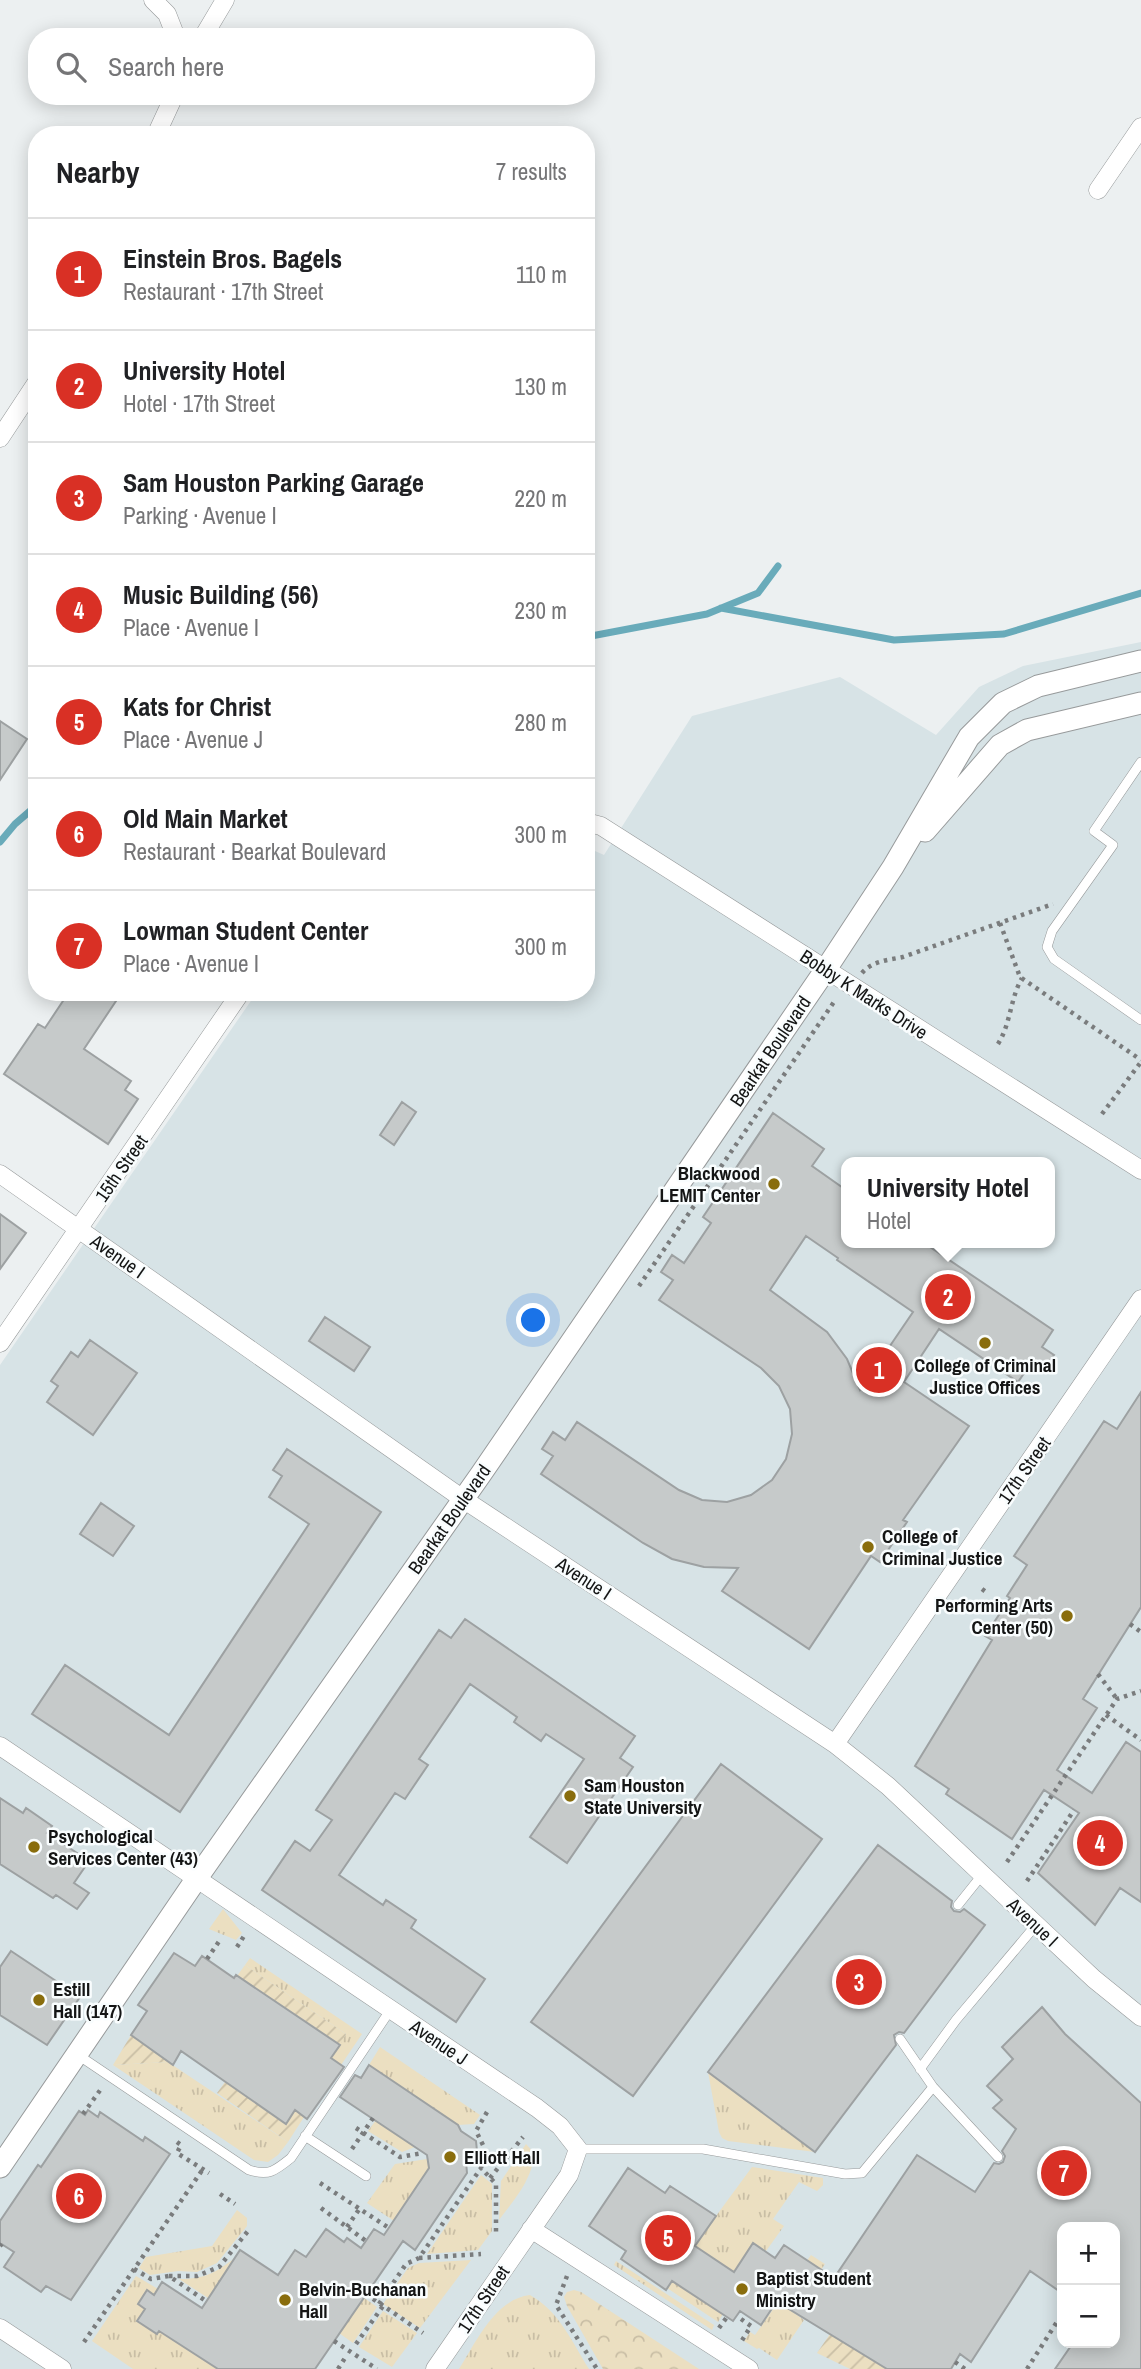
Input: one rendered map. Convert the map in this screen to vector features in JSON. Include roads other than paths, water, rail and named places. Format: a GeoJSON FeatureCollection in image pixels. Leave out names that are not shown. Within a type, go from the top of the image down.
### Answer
{"type":"FeatureCollection","features":[{"type":"Feature","properties":{"kind":"street"},"geometry":{"type":"LineString","coordinates":[[153,0],[167,14],[172,28]]}},
{"type":"Feature","properties":{"kind":"street"},"geometry":{"type":"LineString","coordinates":[[208,28],[225,0]]}},
{"type":"Feature","properties":{"kind":"street"},"geometry":{"type":"LineString","coordinates":[[160,126],[170,105]]}},
{"type":"Feature","properties":{"kind":"street"},"geometry":{"type":"LineString","coordinates":[[1098,190],[1141,127]]}},
{"type":"Feature","properties":{"kind":"street"},"geometry":{"type":"LineString","coordinates":[[0,438],[28,396]]}},
{"type":"Feature","properties":{"kind":"street","name":"Bearkat Boulevard"},"geometry":{"type":"LineString","coordinates":[[0,2167],[826,969],[893,867],[969,737],[1003,703],[1038,686],[1141,661]]}},
{"type":"Feature","properties":{"kind":"street","name":"Bearkat Boulevard"},"geometry":{"type":"LineString","coordinates":[[893,867],[1000,745],[1027,730],[1141,703]]}},
{"type":"Feature","properties":{"kind":"street","name":"Bobby K Marks Drive"},"geometry":{"type":"LineString","coordinates":[[595,824],[1141,1170]]}},
{"type":"Feature","properties":{"kind":"street","name":"15th Street"},"geometry":{"type":"LineString","coordinates":[[0,1343],[235,1001]]}},
{"type":"Feature","properties":{"kind":"street","name":"Avenue I"},"geometry":{"type":"LineString","coordinates":[[0,1174],[463,1499],[835,1744],[888,1786],[1094,1979],[1141,2017]]}},
{"type":"Feature","properties":{"kind":"street","name":"17th Street"},"geometry":{"type":"LineString","coordinates":[[835,1744],[1141,1299]]}},
{"type":"Feature","properties":{"kind":"street","name":"Avenue J"},"geometry":{"type":"LineString","coordinates":[[0,1746],[537,2108],[560,2126],[578,2149]]}},
{"type":"Feature","properties":{"kind":"street"},"geometry":{"type":"LineString","coordinates":[[578,2149],[569,2175],[531,2229],[749,2369]]}},
{"type":"Feature","properties":{"kind":"street","name":"17th Street"},"geometry":{"type":"LineString","coordinates":[[435,2369],[531,2229]]}},
{"type":"Feature","properties":{"kind":"street"},"geometry":{"type":"LineString","coordinates":[[0,2328],[62,2369]]}},
{"type":"Feature","properties":{"kind":"lane"},"geometry":{"type":"LineString","coordinates":[[1141,762],[1094,831],[1113,845],[1048,940],[1049,953],[1054,959],[1141,1020]]}},
{"type":"Feature","properties":{"kind":"lane"},"geometry":{"type":"LineString","coordinates":[[958,1905],[982,1875]]}},
{"type":"Feature","properties":{"kind":"lane"},"geometry":{"type":"LineString","coordinates":[[920,2069],[956,2020],[1036,1925]]}},
{"type":"Feature","properties":{"kind":"lane"},"geometry":{"type":"LineString","coordinates":[[77,2054],[249,2170],[261,2174],[271,2172],[291,2158],[391,2009]]}},
{"type":"Feature","properties":{"kind":"lane"},"geometry":{"type":"LineString","coordinates":[[900,2039],[933,2087],[998,2157]]}},
{"type":"Feature","properties":{"kind":"lane"},"geometry":{"type":"LineString","coordinates":[[578,2149],[703,2149],[845,2174],[862,2173],[933,2087]]}},
{"type":"Feature","properties":{"kind":"lane"},"geometry":{"type":"LineString","coordinates":[[305,2136],[366,2176]]}},
{"type":"Feature","properties":{"kind":"waterway"},"geometry":{"type":"LineString","coordinates":[[595,635],[707,614],[758,593],[778,566]]}},
{"type":"Feature","properties":{"kind":"waterway"},"geometry":{"type":"LineString","coordinates":[[721,608],[894,640],[1004,634],[1141,593]]}},
{"type":"Feature","properties":{"kind":"waterway"},"geometry":{"type":"LineString","coordinates":[[0,842],[28,813]]}},
{"type":"Feature","properties":{"kind":"place","name":"Blackwood LEMIT Center"},"geometry":{"type":"Point","coordinates":[774,1184]}},
{"type":"Feature","properties":{"kind":"place","name":"University Hotel"},"geometry":{"type":"Point","coordinates":[948,1297]}},
{"type":"Feature","properties":{"kind":"place","name":"College of Criminal Justice Offices"},"geometry":{"type":"Point","coordinates":[985,1343]}},
{"type":"Feature","properties":{"kind":"place","name":"Einstein Bros. Bagels"},"geometry":{"type":"Point","coordinates":[879,1370]}},
{"type":"Feature","properties":{"kind":"place","name":"College of Criminal Justice"},"geometry":{"type":"Point","coordinates":[868,1547]}},
{"type":"Feature","properties":{"kind":"place","name":"Performing Arts Center (50)"},"geometry":{"type":"Point","coordinates":[1067,1616]}},
{"type":"Feature","properties":{"kind":"place","name":"Sam Houston State University"},"geometry":{"type":"Point","coordinates":[570,1796]}},
{"type":"Feature","properties":{"kind":"place","name":"Music Building (56)"},"geometry":{"type":"Point","coordinates":[1100,1843]}},
{"type":"Feature","properties":{"kind":"place","name":"Psychological Services Center (43)"},"geometry":{"type":"Point","coordinates":[34,1847]}},
{"type":"Feature","properties":{"kind":"place","name":"Sam Houston Parking Garage"},"geometry":{"type":"Point","coordinates":[859,1982]}},
{"type":"Feature","properties":{"kind":"place","name":"Estill Hall (147)"},"geometry":{"type":"Point","coordinates":[39,2000]}},
{"type":"Feature","properties":{"kind":"place","name":"Elliott Hall"},"geometry":{"type":"Point","coordinates":[450,2157]}},
{"type":"Feature","properties":{"kind":"place","name":"Lowman Student Center"},"geometry":{"type":"Point","coordinates":[1064,2173]}},
{"type":"Feature","properties":{"kind":"place","name":"Old Main Market"},"geometry":{"type":"Point","coordinates":[79,2196]}},
{"type":"Feature","properties":{"kind":"place","name":"Kats for Christ"},"geometry":{"type":"Point","coordinates":[668,2238]}},
{"type":"Feature","properties":{"kind":"place","name":"Baptist Student Ministry"},"geometry":{"type":"Point","coordinates":[742,2289]}},
{"type":"Feature","properties":{"kind":"place","name":"Belvin-Buchanan Hall"},"geometry":{"type":"Point","coordinates":[285,2300]}}]}
